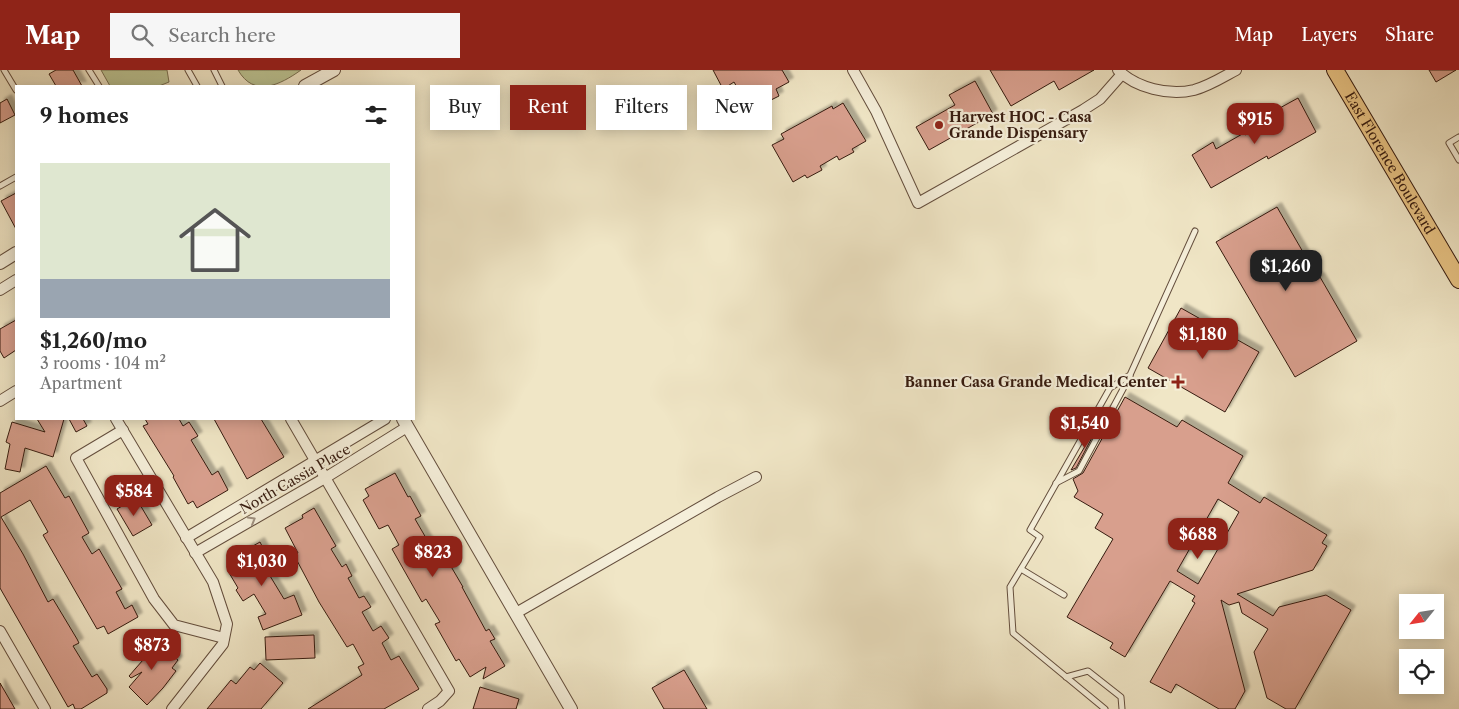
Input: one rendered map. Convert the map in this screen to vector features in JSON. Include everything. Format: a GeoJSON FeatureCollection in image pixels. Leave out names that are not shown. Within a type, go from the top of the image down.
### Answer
{"type":"FeatureCollection","features":[{"type":"Feature","properties":{"kind":"main road","name":"East Florence Boulevard"},"geometry":{"type":"LineString","coordinates":[[1335,70],[1457,272]]}},
{"type":"Feature","properties":{"kind":"street"},"geometry":{"type":"LineString","coordinates":[[307,85],[334,70]]}},
{"type":"Feature","properties":{"kind":"street"},"geometry":{"type":"LineString","coordinates":[[853,70],[876,111],[918,203],[1100,99],[1120,72],[1138,83],[1156,90],[1176,92],[1194,90],[1236,70]]}},
{"type":"Feature","properties":{"kind":"street"},"geometry":{"type":"LineString","coordinates":[[0,263],[15,254]]}},
{"type":"Feature","properties":{"kind":"street"},"geometry":{"type":"LineString","coordinates":[[0,290],[15,281]]}},
{"type":"Feature","properties":{"kind":"street"},"geometry":{"type":"LineString","coordinates":[[0,401],[15,392]]}},
{"type":"Feature","properties":{"kind":"street"},"geometry":{"type":"LineString","coordinates":[[117,420],[212,582],[227,624],[223,644],[172,709]]}},
{"type":"Feature","properties":{"kind":"street"},"geometry":{"type":"LineString","coordinates":[[292,420],[449,691],[440,702],[428,709]]}},
{"type":"Feature","properties":{"kind":"street","name":"North Cassia Place"},"geometry":{"type":"LineString","coordinates":[[186,538],[384,420]]}},
{"type":"Feature","properties":{"kind":"street"},"geometry":{"type":"LineString","coordinates":[[405,423],[571,709]]}},
{"type":"Feature","properties":{"kind":"street","name":"North Cassia Place"},"geometry":{"type":"LineString","coordinates":[[195,553],[325,478],[405,423]]}},
{"type":"Feature","properties":{"kind":"street"},"geometry":{"type":"LineString","coordinates":[[123,430],[76,458],[154,599],[174,625],[224,638]]}},
{"type":"Feature","properties":{"kind":"street"},"geometry":{"type":"LineString","coordinates":[[516,613],[756,477]]}},
{"type":"Feature","properties":{"kind":"street"},"geometry":{"type":"LineString","coordinates":[[0,631],[45,709]]}},
{"type":"Feature","properties":{"kind":"lane"},"geometry":{"type":"LineString","coordinates":[[4,70],[15,88]]}},
{"type":"Feature","properties":{"kind":"lane"},"geometry":{"type":"LineString","coordinates":[[89,70],[98,85]]}},
{"type":"Feature","properties":{"kind":"lane"},"geometry":{"type":"LineString","coordinates":[[188,70],[196,85]]}},
{"type":"Feature","properties":{"kind":"lane"},"geometry":{"type":"LineString","coordinates":[[214,70],[222,85]]}},
{"type":"Feature","properties":{"kind":"lane"},"geometry":{"type":"LineString","coordinates":[[1459,137],[1449,143],[1459,160]]}},
{"type":"Feature","properties":{"kind":"lane"},"geometry":{"type":"LineString","coordinates":[[0,186],[15,178]]}},
{"type":"Feature","properties":{"kind":"lane"},"geometry":{"type":"LineString","coordinates":[[1056,483],[1079,471],[1130,376],[1195,231]]}},
{"type":"Feature","properties":{"kind":"lane"},"geometry":{"type":"LineString","coordinates":[[1105,709],[1013,633],[1010,587],[1040,537],[1030,530],[1110,388],[1130,376]]}},
{"type":"Feature","properties":{"kind":"lane"},"geometry":{"type":"LineString","coordinates":[[1021,569],[1064,595]]}},
{"type":"Feature","properties":{"kind":"lane"},"geometry":{"type":"LineString","coordinates":[[1066,676],[1088,671],[1121,697],[1122,709]]}},
{"type":"Feature","properties":{"kind":"green space"},"geometry":{"type":"Polygon","coordinates":[[[101,70],[167,70],[169,82],[162,85],[109,85],[101,70]]]}},
{"type":"Feature","properties":{"kind":"green space"},"geometry":{"type":"Polygon","coordinates":[[[238,70],[301,70],[285,80],[272,85],[256,85],[244,79],[238,70]]]}},
{"type":"Feature","properties":{"kind":"building"},"geometry":{"type":"Polygon","coordinates":[[[56,70],[73,70],[81,85],[55,85],[49,74],[56,70]]]}},
{"type":"Feature","properties":{"kind":"building"},"geometry":{"type":"Polygon","coordinates":[[[713,70],[782,70],[789,82],[776,89],[779,96],[772,100],[772,85],[736,85],[734,82],[729,85],[721,85],[713,70]]]}},
{"type":"Feature","properties":{"kind":"building"},"geometry":{"type":"Polygon","coordinates":[[[990,70],[1094,70],[1059,90],[1054,81],[1011,106],[990,70]]]}},
{"type":"Feature","properties":{"kind":"building"},"geometry":{"type":"Polygon","coordinates":[[[1429,70],[1456,70],[1436,82],[1429,70]]]}},
{"type":"Feature","properties":{"kind":"building"},"geometry":{"type":"Polygon","coordinates":[[[975,81],[993,114],[929,150],[916,127],[955,105],[949,95],[975,81]]]}},
{"type":"Feature","properties":{"kind":"building"},"geometry":{"type":"Polygon","coordinates":[[[1298,98],[1316,132],[1268,159],[1267,156],[1211,188],[1192,155],[1213,142],[1216,149],[1244,133],[1245,135],[1282,115],[1278,109],[1298,98]]]}},
{"type":"Feature","properties":{"kind":"building"},"geometry":{"type":"Polygon","coordinates":[[[7,99],[15,115],[0,123],[0,103],[7,99]]]}},
{"type":"Feature","properties":{"kind":"building"},"geometry":{"type":"Polygon","coordinates":[[[843,103],[866,141],[852,149],[854,152],[839,160],[837,156],[820,166],[822,170],[807,178],[805,175],[793,182],[772,145],[784,139],[781,134],[832,106],[833,109],[843,103]]]}},
{"type":"Feature","properties":{"kind":"building"},"geometry":{"type":"Polygon","coordinates":[[[15,194],[15,227],[1,201],[15,194]]]}},
{"type":"Feature","properties":{"kind":"building"},"geometry":{"type":"Polygon","coordinates":[[[1277,207],[1357,341],[1295,377],[1216,242],[1277,207]]]}},
{"type":"Feature","properties":{"kind":"building"},"geometry":{"type":"Polygon","coordinates":[[[1181,308],[1259,352],[1225,412],[1148,368],[1181,308]]]}},
{"type":"Feature","properties":{"kind":"building"},"geometry":{"type":"Polygon","coordinates":[[[15,321],[15,351],[4,358],[0,351],[0,329],[15,321]]]}},
{"type":"Feature","properties":{"kind":"building"},"geometry":{"type":"Polygon","coordinates":[[[1125,397],[1177,427],[1182,420],[1243,456],[1228,483],[1260,503],[1264,497],[1327,535],[1322,543],[1327,546],[1313,570],[1237,594],[1273,616],[1279,607],[1326,595],[1351,610],[1295,709],[1286,709],[1267,698],[1254,652],[1268,629],[1242,613],[1239,602],[1229,605],[1221,600],[1245,691],[1235,709],[1219,709],[1176,684],[1171,693],[1150,682],[1195,603],[1192,601],[1195,596],[1170,581],[1125,657],[1110,648],[1113,643],[1067,617],[1113,539],[1095,528],[1103,514],[1074,497],[1078,491],[1073,479],[1083,473],[1125,397]],[[1218,499],[1177,571],[1198,584],[1239,512],[1218,499]]]}},
{"type":"Feature","properties":{"kind":"building"},"geometry":{"type":"Polygon","coordinates":[[[1107,409],[1076,468],[1071,470],[1107,409]]]}},
{"type":"Feature","properties":{"kind":"building"},"geometry":{"type":"Polygon","coordinates":[[[38,420],[64,420],[53,457],[25,448],[20,472],[5,469],[10,444],[6,442],[12,422],[45,432],[38,420]]]}},
{"type":"Feature","properties":{"kind":"building"},"geometry":{"type":"Polygon","coordinates":[[[70,420],[84,420],[87,426],[76,432],[70,420]]]}},
{"type":"Feature","properties":{"kind":"building"},"geometry":{"type":"Polygon","coordinates":[[[146,420],[180,420],[183,426],[189,422],[198,436],[191,440],[212,475],[218,471],[228,490],[197,508],[193,501],[188,504],[174,476],[143,426],[148,424],[146,420]]]}},
{"type":"Feature","properties":{"kind":"building"},"geometry":{"type":"Polygon","coordinates":[[[215,420],[262,420],[284,457],[247,479],[215,420]]]}},
{"type":"Feature","properties":{"kind":"building"},"geometry":{"type":"Polygon","coordinates":[[[46,466],[65,498],[69,496],[89,533],[82,537],[92,554],[99,549],[122,589],[116,592],[125,609],[132,605],[138,617],[108,634],[104,626],[97,629],[43,535],[48,532],[30,500],[1,517],[48,602],[53,599],[77,639],[79,643],[73,646],[92,677],[97,674],[107,689],[107,693],[81,709],[75,709],[73,704],[68,707],[0,588],[0,493],[46,466]]]}},
{"type":"Feature","properties":{"kind":"building"},"geometry":{"type":"Polygon","coordinates":[[[395,473],[421,516],[415,519],[433,550],[439,546],[486,631],[489,629],[495,639],[490,641],[505,666],[483,679],[486,667],[470,677],[459,659],[456,661],[435,624],[440,622],[426,599],[422,602],[392,549],[399,545],[388,525],[379,529],[363,500],[369,496],[365,489],[395,473]]]}},
{"type":"Feature","properties":{"kind":"building"},"geometry":{"type":"Polygon","coordinates":[[[136,498],[152,525],[133,536],[117,509],[136,498]]]}},
{"type":"Feature","properties":{"kind":"building"},"geometry":{"type":"Polygon","coordinates":[[[314,508],[336,546],[331,549],[342,567],[346,564],[352,576],[348,578],[359,598],[364,596],[371,607],[362,612],[373,631],[381,626],[389,638],[382,643],[391,660],[399,656],[419,689],[384,709],[308,709],[362,675],[358,667],[364,664],[353,644],[347,647],[319,602],[294,555],[298,553],[285,528],[303,518],[302,515],[314,508]]]}},
{"type":"Feature","properties":{"kind":"building"},"geometry":{"type":"Polygon","coordinates":[[[260,542],[270,562],[264,566],[284,599],[294,595],[302,615],[263,630],[258,617],[266,614],[254,594],[243,601],[228,571],[234,567],[230,559],[260,542]]]}},
{"type":"Feature","properties":{"kind":"building"},"geometry":{"type":"Polygon","coordinates":[[[314,635],[315,658],[266,660],[265,637],[314,635]]]}},
{"type":"Feature","properties":{"kind":"building"},"geometry":{"type":"Polygon","coordinates":[[[149,637],[178,660],[172,668],[176,671],[147,705],[129,687],[142,672],[131,678],[129,676],[143,660],[136,654],[149,637]]]}},
{"type":"Feature","properties":{"kind":"building"},"geometry":{"type":"Polygon","coordinates":[[[260,663],[283,683],[261,709],[207,709],[231,680],[236,684],[250,667],[254,670],[260,663]]]}},
{"type":"Feature","properties":{"kind":"building"},"geometry":{"type":"Polygon","coordinates":[[[684,670],[707,709],[664,709],[652,688],[684,670]]]}},
{"type":"Feature","properties":{"kind":"building"},"geometry":{"type":"Polygon","coordinates":[[[0,683],[15,709],[0,709],[0,683]]]}},
{"type":"Feature","properties":{"kind":"building"},"geometry":{"type":"Polygon","coordinates":[[[480,687],[519,699],[516,709],[473,709],[480,687]]]}},
{"type":"Feature","properties":{"kind":"place","name":"Harvest HOC - Casa Grande Dispensary"},"geometry":{"type":"Point","coordinates":[939,125]}},
{"type":"Feature","properties":{"kind":"place","name":"Banner Casa Grande Medical Center"},"geometry":{"type":"Point","coordinates":[1178,382]}}]}
